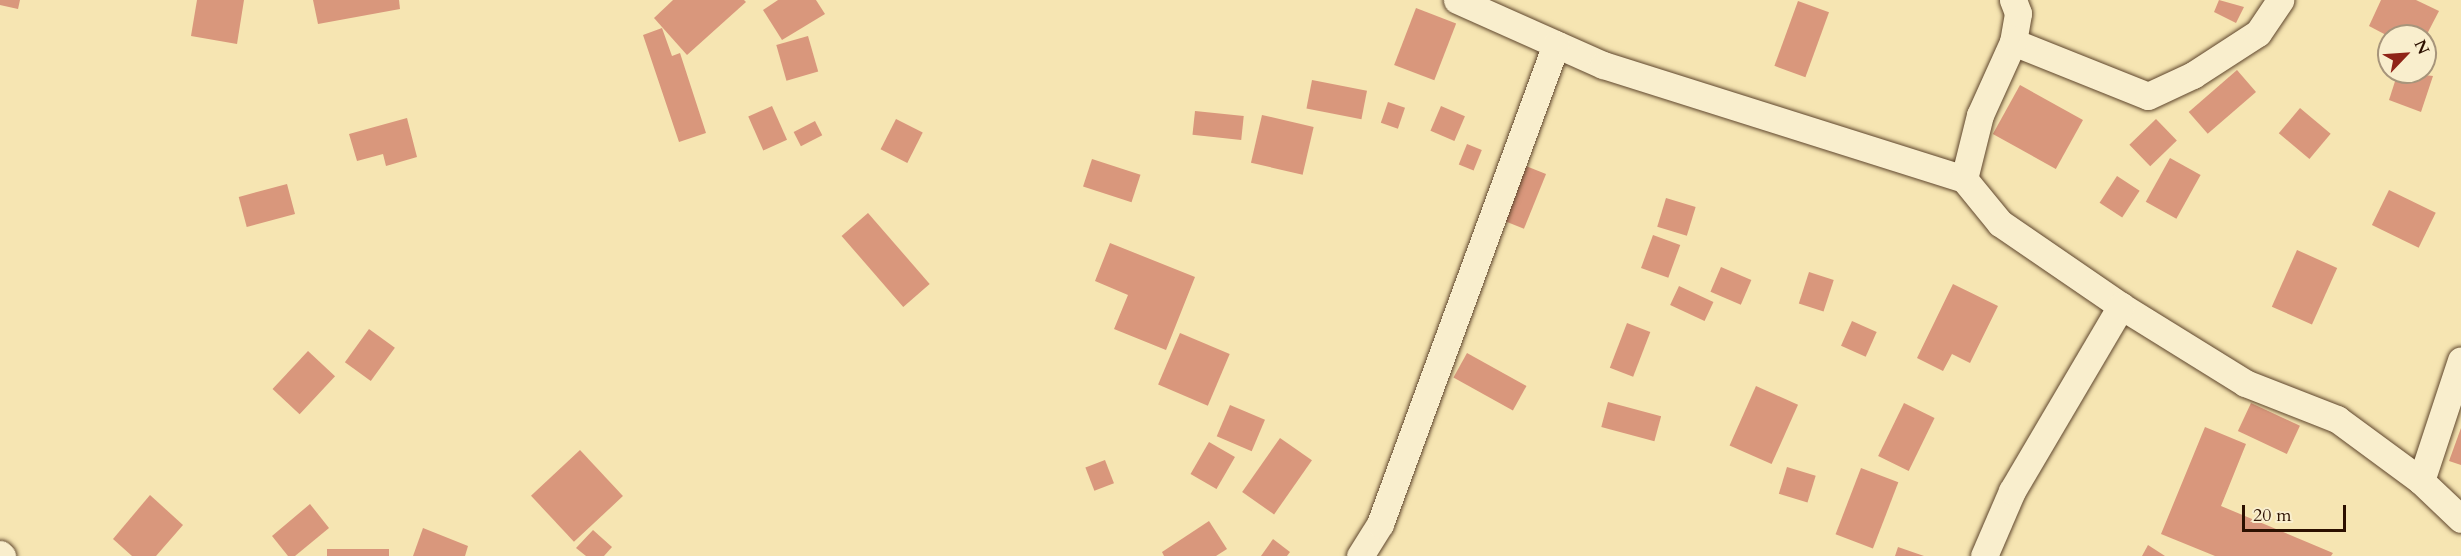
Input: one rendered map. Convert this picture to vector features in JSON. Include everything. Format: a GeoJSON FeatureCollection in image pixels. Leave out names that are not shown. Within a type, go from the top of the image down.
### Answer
{"type":"FeatureCollection","features":[{"type":"Feature","properties":{"kind":"street"},"geometry":{"type":"LineString","coordinates":[[1457,0],[1603,65],[1964,179],[2000,223],[2121,306],[2246,383],[2337,419],[2421,481],[2461,519]]}},
{"type":"Feature","properties":{"kind":"street"},"geometry":{"type":"LineString","coordinates":[[1964,179],[1980,115],[2013,42],[2018,13],[2013,0]]}},
{"type":"Feature","properties":{"kind":"street"},"geometry":{"type":"LineString","coordinates":[[2013,42],[2148,96],[2193,75],[2258,33],[2280,0]]}},
{"type":"Feature","properties":{"kind":"street"},"geometry":{"type":"LineString","coordinates":[[1360,556],[1380,524],[1556,44]]}},
{"type":"Feature","properties":{"kind":"street"},"geometry":{"type":"LineString","coordinates":[[1984,556],[2012,491],[2121,306]]}},
{"type":"Feature","properties":{"kind":"street"},"geometry":{"type":"LineString","coordinates":[[2421,481],[2461,360]]}},
{"type":"Feature","properties":{"kind":"building"},"geometry":{"type":"Polygon","coordinates":[[[0,0],[20,0],[18,9],[0,5],[0,0]]]}},
{"type":"Feature","properties":{"kind":"building"},"geometry":{"type":"Polygon","coordinates":[[[197,0],[244,0],[237,44],[191,36],[197,0]]]}},
{"type":"Feature","properties":{"kind":"building"},"geometry":{"type":"Polygon","coordinates":[[[313,0],[399,0],[400,9],[318,24],[313,0]]]}},
{"type":"Feature","properties":{"kind":"building"},"geometry":{"type":"Polygon","coordinates":[[[673,0],[744,0],[746,2],[687,55],[654,18],[673,0]]]}},
{"type":"Feature","properties":{"kind":"building"},"geometry":{"type":"Polygon","coordinates":[[[778,0],[816,0],[825,14],[782,40],[763,10],[778,0]]]}},
{"type":"Feature","properties":{"kind":"building"},"geometry":{"type":"Polygon","coordinates":[[[2219,0],[2244,7],[2236,23],[2214,12],[2219,0]]]}},
{"type":"Feature","properties":{"kind":"building"},"geometry":{"type":"Polygon","coordinates":[[[2381,0],[2416,0],[2439,11],[2432,24],[2377,24],[2377,30],[2369,26],[2381,0]]]}},
{"type":"Feature","properties":{"kind":"building"},"geometry":{"type":"Polygon","coordinates":[[[1798,1],[1829,12],[1805,77],[1774,66],[1798,1]]]}},
{"type":"Feature","properties":{"kind":"building"},"geometry":{"type":"Polygon","coordinates":[[[1416,8],[1456,23],[1434,80],[1394,65],[1416,8]]]}},
{"type":"Feature","properties":{"kind":"building"},"geometry":{"type":"Polygon","coordinates":[[[662,28],[672,56],[680,53],[706,133],[679,142],[643,35],[662,28]]]}},
{"type":"Feature","properties":{"kind":"building"},"geometry":{"type":"Polygon","coordinates":[[[808,36],[818,72],[786,81],[776,45],[808,36]]]}},
{"type":"Feature","properties":{"kind":"building"},"geometry":{"type":"Polygon","coordinates":[[[2237,70],[2256,92],[2208,134],[2189,112],[2237,70]]]}},
{"type":"Feature","properties":{"kind":"building"},"geometry":{"type":"Polygon","coordinates":[[[1312,80],[1367,91],[1361,119],[1306,108],[1312,80]]]}},
{"type":"Feature","properties":{"kind":"building"},"geometry":{"type":"Polygon","coordinates":[[[2394,84],[2430,84],[2421,112],[2389,100],[2394,84]]]}},
{"type":"Feature","properties":{"kind":"building"},"geometry":{"type":"Polygon","coordinates":[[[2020,85],[2083,120],[2056,169],[1993,134],[2020,85]]]}},
{"type":"Feature","properties":{"kind":"building"},"geometry":{"type":"Polygon","coordinates":[[[1388,102],[1405,108],[1398,129],[1381,123],[1388,102]]]}},
{"type":"Feature","properties":{"kind":"building"},"geometry":{"type":"Polygon","coordinates":[[[772,106],[787,140],[763,150],[748,117],[772,106]]]}},
{"type":"Feature","properties":{"kind":"building"},"geometry":{"type":"Polygon","coordinates":[[[1441,106],[1465,116],[1454,141],[1430,131],[1441,106]]]}},
{"type":"Feature","properties":{"kind":"building"},"geometry":{"type":"Polygon","coordinates":[[[2300,108],[2331,134],[2309,159],[2279,133],[2300,108]]]}},
{"type":"Feature","properties":{"kind":"building"},"geometry":{"type":"Polygon","coordinates":[[[1195,111],[1244,116],[1241,140],[1192,135],[1195,111]]]}},
{"type":"Feature","properties":{"kind":"building"},"geometry":{"type":"Polygon","coordinates":[[[1262,115],[1314,127],[1303,175],[1251,163],[1262,115]]]}},
{"type":"Feature","properties":{"kind":"building"},"geometry":{"type":"Polygon","coordinates":[[[407,118],[417,157],[386,166],[383,154],[357,161],[349,134],[407,118]]]}},
{"type":"Feature","properties":{"kind":"building"},"geometry":{"type":"Polygon","coordinates":[[[896,119],[923,133],[907,163],[881,149],[896,119]]]}},
{"type":"Feature","properties":{"kind":"building"},"geometry":{"type":"Polygon","coordinates":[[[2156,119],[2177,141],[2150,166],[2129,145],[2156,119]]]}},
{"type":"Feature","properties":{"kind":"building"},"geometry":{"type":"Polygon","coordinates":[[[815,121],[822,135],[801,146],[794,132],[815,121]]]}},
{"type":"Feature","properties":{"kind":"building"},"geometry":{"type":"Polygon","coordinates":[[[1467,144],[1482,150],[1474,170],[1459,164],[1467,144]]]}},
{"type":"Feature","properties":{"kind":"building"},"geometry":{"type":"Polygon","coordinates":[[[2170,158],[2201,175],[2176,219],[2146,202],[2170,158]]]}},
{"type":"Feature","properties":{"kind":"building"},"geometry":{"type":"Polygon","coordinates":[[[1092,159],[1141,175],[1132,202],[1083,187],[1092,159]]]}},
{"type":"Feature","properties":{"kind":"building"},"geometry":{"type":"Polygon","coordinates":[[[1521,164],[1546,174],[1524,229],[1499,219],[1521,164]]]}},
{"type":"Feature","properties":{"kind":"building"},"geometry":{"type":"Polygon","coordinates":[[[2117,176],[2140,191],[2122,218],[2100,203],[2117,176]]]}},
{"type":"Feature","properties":{"kind":"building"},"geometry":{"type":"Polygon","coordinates":[[[287,184],[295,214],[247,227],[239,197],[287,184]]]}},
{"type":"Feature","properties":{"kind":"building"},"geometry":{"type":"Polygon","coordinates":[[[2389,190],[2436,213],[2419,248],[2372,225],[2389,190]]]}},
{"type":"Feature","properties":{"kind":"building"},"geometry":{"type":"Polygon","coordinates":[[[1666,198],[1696,207],[1687,236],[1657,227],[1666,198]]]}},
{"type":"Feature","properties":{"kind":"building"},"geometry":{"type":"Polygon","coordinates":[[[868,213],[930,284],[903,307],[842,236],[868,213]]]}},
{"type":"Feature","properties":{"kind":"building"},"geometry":{"type":"Polygon","coordinates":[[[1653,235],[1680,245],[1668,278],[1641,268],[1653,235]]]}},
{"type":"Feature","properties":{"kind":"building"},"geometry":{"type":"Polygon","coordinates":[[[1110,243],[1195,277],[1166,350],[1114,329],[1128,295],[1095,281],[1110,243]]]}},
{"type":"Feature","properties":{"kind":"building"},"geometry":{"type":"Polygon","coordinates":[[[2297,250],[2337,268],[2312,325],[2272,307],[2297,250]]]}},
{"type":"Feature","properties":{"kind":"building"},"geometry":{"type":"Polygon","coordinates":[[[1721,267],[1751,280],[1741,305],[1710,292],[1721,267]]]}},
{"type":"Feature","properties":{"kind":"building"},"geometry":{"type":"Polygon","coordinates":[[[1809,272],[1834,280],[1824,311],[1799,303],[1809,272]]]}},
{"type":"Feature","properties":{"kind":"building"},"geometry":{"type":"Polygon","coordinates":[[[1953,284],[1998,306],[1970,363],[1952,354],[1943,371],[1917,358],[1953,284]]]}},
{"type":"Feature","properties":{"kind":"building"},"geometry":{"type":"Polygon","coordinates":[[[1679,286],[1713,302],[1705,321],[1670,305],[1679,286]]]}},
{"type":"Feature","properties":{"kind":"building"},"geometry":{"type":"Polygon","coordinates":[[[1852,321],[1877,332],[1866,357],[1841,346],[1852,321]]]}},
{"type":"Feature","properties":{"kind":"building"},"geometry":{"type":"Polygon","coordinates":[[[1627,323],[1650,332],[1633,377],[1610,368],[1627,323]]]}},
{"type":"Feature","properties":{"kind":"building"},"geometry":{"type":"Polygon","coordinates":[[[369,329],[395,348],[371,381],[345,362],[369,329]]]}},
{"type":"Feature","properties":{"kind":"building"},"geometry":{"type":"Polygon","coordinates":[[[1180,333],[1230,354],[1208,406],[1158,385],[1180,333]]]}},
{"type":"Feature","properties":{"kind":"building"},"geometry":{"type":"Polygon","coordinates":[[[308,351],[335,376],[300,414],[273,389],[308,351]]]}},
{"type":"Feature","properties":{"kind":"building"},"geometry":{"type":"Polygon","coordinates":[[[1467,353],[1526,386],[1513,410],[1453,377],[1467,353]]]}},
{"type":"Feature","properties":{"kind":"building"},"geometry":{"type":"Polygon","coordinates":[[[1756,386],[1798,405],[1772,464],[1730,445],[1756,386]]]}},
{"type":"Feature","properties":{"kind":"building"},"geometry":{"type":"Polygon","coordinates":[[[1608,402],[1661,416],[1654,441],[1601,427],[1608,402]]]}},
{"type":"Feature","properties":{"kind":"building"},"geometry":{"type":"Polygon","coordinates":[[[1904,403],[1935,418],[1909,471],[1878,456],[1904,403]]]}},
{"type":"Feature","properties":{"kind":"building"},"geometry":{"type":"Polygon","coordinates":[[[2251,403],[2300,426],[2287,454],[2238,431],[2251,403]]]}},
{"type":"Feature","properties":{"kind":"building"},"geometry":{"type":"Polygon","coordinates":[[[1230,405],[1265,420],[1252,451],[1217,436],[1230,405]]]}},
{"type":"Feature","properties":{"kind":"building"},"geometry":{"type":"Polygon","coordinates":[[[2205,427],[2246,444],[2221,506],[2333,553],[2331,556],[2215,556],[2161,534],[2205,427]]]}},
{"type":"Feature","properties":{"kind":"building"},"geometry":{"type":"Polygon","coordinates":[[[2461,428],[2461,465],[2449,461],[2461,428]]]}},
{"type":"Feature","properties":{"kind":"building"},"geometry":{"type":"Polygon","coordinates":[[[1280,438],[1312,460],[1274,514],[1242,492],[1280,438]]]}},
{"type":"Feature","properties":{"kind":"building"},"geometry":{"type":"Polygon","coordinates":[[[1209,442],[1235,457],[1216,489],[1190,474],[1209,442]]]}},
{"type":"Feature","properties":{"kind":"building"},"geometry":{"type":"Polygon","coordinates":[[[580,450],[623,496],[574,542],[531,496],[580,450]]]}},
{"type":"Feature","properties":{"kind":"building"},"geometry":{"type":"Polygon","coordinates":[[[1105,460],[1114,483],[1094,491],[1085,468],[1105,460]]]}},
{"type":"Feature","properties":{"kind":"building"},"geometry":{"type":"Polygon","coordinates":[[[1787,467],[1816,476],[1808,503],[1779,494],[1787,467]]]}},
{"type":"Feature","properties":{"kind":"building"},"geometry":{"type":"Polygon","coordinates":[[[1861,468],[1898,482],[1873,549],[1836,534],[1861,468]]]}},
{"type":"Feature","properties":{"kind":"building"},"geometry":{"type":"Polygon","coordinates":[[[150,495],[183,525],[156,556],[132,556],[113,539],[150,495]]]}},
{"type":"Feature","properties":{"kind":"building"},"geometry":{"type":"Polygon","coordinates":[[[310,504],[329,528],[295,556],[288,556],[272,536],[310,504]]]}},
{"type":"Feature","properties":{"kind":"building"},"geometry":{"type":"Polygon","coordinates":[[[1209,521],[1227,549],[1216,556],[1164,556],[1162,552],[1209,521]]]}},
{"type":"Feature","properties":{"kind":"building"},"geometry":{"type":"Polygon","coordinates":[[[423,528],[468,546],[465,556],[413,556],[423,528]]]}},
{"type":"Feature","properties":{"kind":"building"},"geometry":{"type":"Polygon","coordinates":[[[593,530],[612,547],[604,556],[586,556],[576,548],[593,530]]]}},
{"type":"Feature","properties":{"kind":"building"},"geometry":{"type":"Polygon","coordinates":[[[1273,539],[1290,552],[1287,556],[1261,556],[1273,539]]]}},
{"type":"Feature","properties":{"kind":"building"},"geometry":{"type":"Polygon","coordinates":[[[2148,545],[2165,556],[2142,556],[2148,545]]]}},
{"type":"Feature","properties":{"kind":"building"},"geometry":{"type":"Polygon","coordinates":[[[1898,547],[1924,556],[1895,556],[1898,547]]]}},
{"type":"Feature","properties":{"kind":"building"},"geometry":{"type":"Polygon","coordinates":[[[327,549],[389,549],[389,556],[327,556],[327,549]]]}}]}
